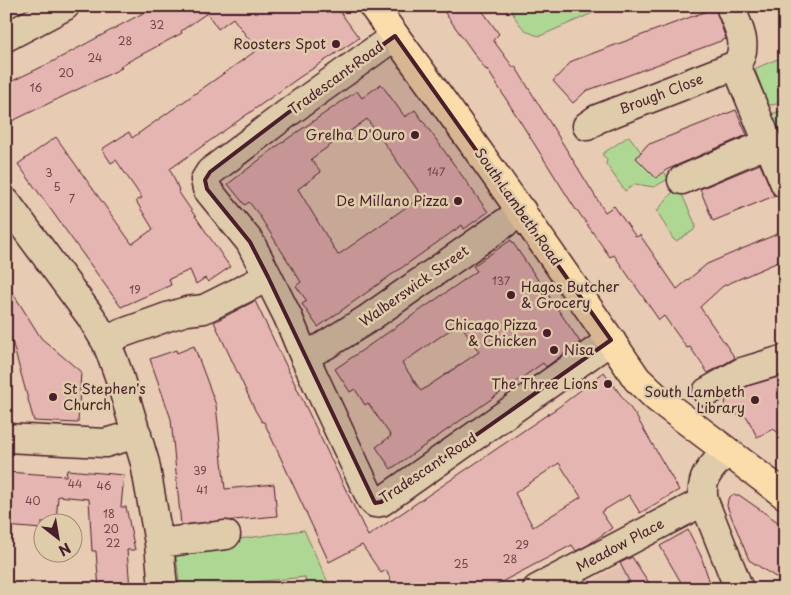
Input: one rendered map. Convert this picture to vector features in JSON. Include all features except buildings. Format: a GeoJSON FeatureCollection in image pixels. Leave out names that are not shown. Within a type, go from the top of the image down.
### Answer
{"type":"FeatureCollection","features":[{"type":"Feature","properties":{"kind":"highway","name":"South Lambeth Road"},"geometry":{"type":"LineString","coordinates":[[373,6],[522,211],[637,379],[658,399],[785,495]]}},
{"type":"Feature","properties":{"kind":"street"},"geometry":{"type":"LineString","coordinates":[[6,37],[65,6]]}},
{"type":"Feature","properties":{"kind":"street"},"geometry":{"type":"LineString","coordinates":[[730,6],[743,41],[744,51],[736,65],[785,184]]}},
{"type":"Feature","properties":{"kind":"street","name":"Tradescant Road"},"geometry":{"type":"LineString","coordinates":[[395,36],[293,108],[210,172],[205,180],[207,189],[250,242],[288,317],[304,356],[371,499],[375,503],[381,502],[611,340]]}},
{"type":"Feature","properties":{"kind":"street","name":"Brough Close"},"geometry":{"type":"LineString","coordinates":[[587,126],[597,119],[736,65]]}},
{"type":"Feature","properties":{"kind":"street"},"geometry":{"type":"LineString","coordinates":[[682,180],[768,143]]}},
{"type":"Feature","properties":{"kind":"street"},"geometry":{"type":"LineString","coordinates":[[6,202],[91,316],[106,342],[119,376],[145,463],[159,543],[163,589]]}},
{"type":"Feature","properties":{"kind":"street","name":"Walberswick Street"},"geometry":{"type":"LineString","coordinates":[[304,356],[366,320],[522,211]]}},
{"type":"Feature","properties":{"kind":"street"},"geometry":{"type":"LineString","coordinates":[[106,342],[120,334],[167,317],[187,311],[204,309],[268,277]]}},
{"type":"Feature","properties":{"kind":"street"},"geometry":{"type":"LineString","coordinates":[[707,392],[742,372],[785,360]]}},
{"type":"Feature","properties":{"kind":"street"},"geometry":{"type":"LineString","coordinates":[[6,438],[105,443],[137,434]]}},
{"type":"Feature","properties":{"kind":"street"},"geometry":{"type":"LineString","coordinates":[[726,452],[707,472],[702,483],[702,490],[704,501],[739,589]]}},
{"type":"Feature","properties":{"kind":"street","name":"Meadow Place"},"geometry":{"type":"LineString","coordinates":[[537,589],[704,501]]}},
{"type":"Feature","properties":{"kind":"street"},"geometry":{"type":"LineString","coordinates":[[159,543],[226,534]]}},
{"type":"Feature","properties":{"kind":"highlighted area"},"geometry":{"type":"Polygon","coordinates":[[[395,36],[611,340],[381,502],[375,503],[250,242],[207,189],[205,180],[210,172],[293,109],[395,36]]]}},
{"type":"Feature","properties":{"kind":"shaded area"},"geometry":{"type":"Polygon","coordinates":[[[621,565],[634,589],[579,589],[621,565]]]}},
{"type":"Feature","properties":{"kind":"green space"},"geometry":{"type":"Polygon","coordinates":[[[509,6],[602,6],[602,9],[540,36],[524,29],[509,6]]]}},
{"type":"Feature","properties":{"kind":"green space"},"geometry":{"type":"Polygon","coordinates":[[[785,56],[785,102],[768,104],[755,70],[785,56]]]}},
{"type":"Feature","properties":{"kind":"green space"},"geometry":{"type":"Polygon","coordinates":[[[785,110],[785,149],[771,114],[785,110]]]}},
{"type":"Feature","properties":{"kind":"green space"},"geometry":{"type":"Polygon","coordinates":[[[629,136],[641,152],[636,158],[656,177],[664,171],[668,179],[654,187],[635,184],[625,191],[606,164],[607,160],[602,154],[629,136]]]}},
{"type":"Feature","properties":{"kind":"green space"},"geometry":{"type":"Polygon","coordinates":[[[675,189],[680,190],[696,226],[693,231],[676,241],[657,211],[675,189]]]}},
{"type":"Feature","properties":{"kind":"green space"},"geometry":{"type":"Polygon","coordinates":[[[304,530],[331,589],[307,589],[305,577],[180,589],[175,548],[304,530]]]}},
{"type":"Feature","properties":{"kind":"place","name":"Roosters Spot"},"geometry":{"type":"Point","coordinates":[336,44]}},
{"type":"Feature","properties":{"kind":"place","name":"Grelha D'Ouro"},"geometry":{"type":"Point","coordinates":[415,135]}},
{"type":"Feature","properties":{"kind":"place","name":"De Millano Pizza"},"geometry":{"type":"Point","coordinates":[458,201]}},
{"type":"Feature","properties":{"kind":"place","name":"Hagos Butcher & Grocery"},"geometry":{"type":"Point","coordinates":[511,295]}},
{"type":"Feature","properties":{"kind":"place","name":"Chicago Pizza & Chicken"},"geometry":{"type":"Point","coordinates":[547,333]}},
{"type":"Feature","properties":{"kind":"place","name":"Nisa"},"geometry":{"type":"Point","coordinates":[554,350]}},
{"type":"Feature","properties":{"kind":"place","name":"The Three Lions"},"geometry":{"type":"Point","coordinates":[608,384]}},
{"type":"Feature","properties":{"kind":"place","name":"St Stephen's Church"},"geometry":{"type":"Point","coordinates":[53,397]}},
{"type":"Feature","properties":{"kind":"place","name":"South Lambeth Library"},"geometry":{"type":"Point","coordinates":[755,400]}}]}
